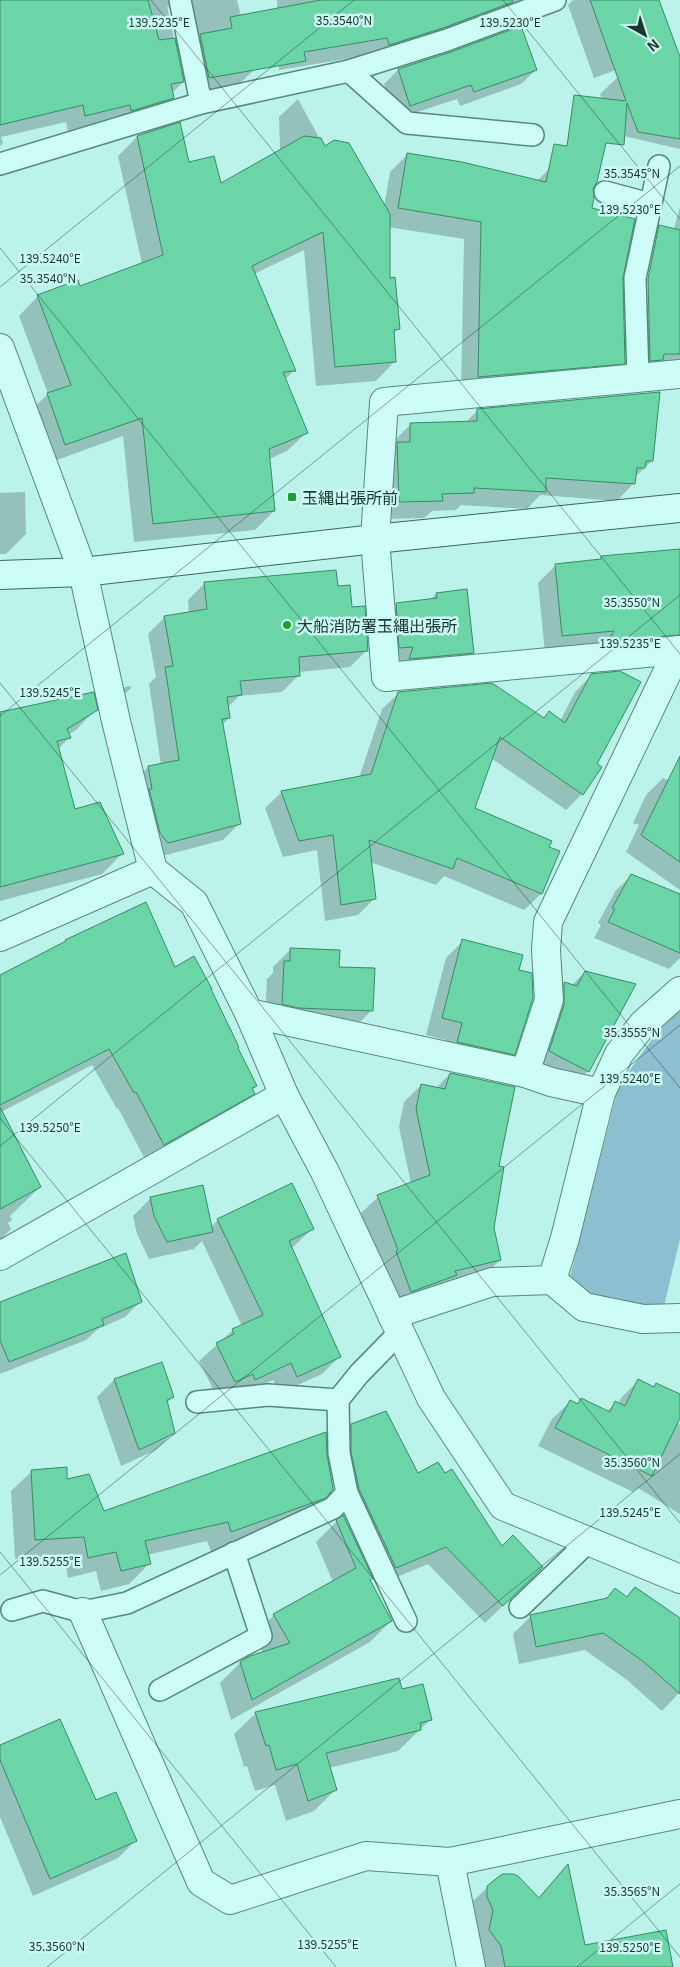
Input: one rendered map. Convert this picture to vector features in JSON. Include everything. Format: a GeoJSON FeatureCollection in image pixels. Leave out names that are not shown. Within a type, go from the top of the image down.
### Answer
{"type":"FeatureCollection","features":[{"type":"Feature","properties":{"kind":"street"},"geometry":{"type":"LineString","coordinates":[[0,348],[84,572],[116,721],[153,870],[194,903],[249,1013],[284,1095],[325,1172],[431,1398],[503,1506],[680,1579]]}},
{"type":"Feature","properties":{"kind":"street"},"geometry":{"type":"LineString","coordinates":[[679,650],[386,677],[375,539],[384,402],[680,374]]}},
{"type":"Feature","properties":{"kind":"street"},"geometry":{"type":"LineString","coordinates":[[0,574],[84,572],[375,539],[680,508]]}},
{"type":"Feature","properties":{"kind":"street"},"geometry":{"type":"LineString","coordinates":[[525,1073],[549,1000],[546,950],[548,922],[679,650]]}},
{"type":"Feature","properties":{"kind":"street"},"geometry":{"type":"LineString","coordinates":[[0,937],[153,870]]}},
{"type":"Feature","properties":{"kind":"street"},"geometry":{"type":"LineString","coordinates":[[552,1280],[565,1238],[600,1093],[619,1054],[643,1024],[680,991]]}},
{"type":"Feature","properties":{"kind":"street"},"geometry":{"type":"LineString","coordinates":[[249,1013],[525,1073],[552,1082],[600,1093]]}},
{"type":"Feature","properties":{"kind":"street"},"geometry":{"type":"LineString","coordinates":[[0,1256],[284,1095]]}},
{"type":"Feature","properties":{"kind":"street"},"geometry":{"type":"LineString","coordinates":[[396,1323],[492,1282],[552,1280],[584,1307],[643,1319],[680,1318]]}},
{"type":"Feature","properties":{"kind":"street"},"geometry":{"type":"LineString","coordinates":[[84,1612],[201,1882],[230,1900],[366,1856],[450,1862],[680,1814]]}},
{"type":"Feature","properties":{"kind":"street"},"geometry":{"type":"LineString","coordinates":[[450,1862],[470,1967]]}},
{"type":"Feature","properties":{"kind":"lane"},"geometry":{"type":"LineString","coordinates":[[180,0],[201,103]]}},
{"type":"Feature","properties":{"kind":"lane"},"geometry":{"type":"LineString","coordinates":[[0,164],[201,103],[349,71],[447,40],[554,0]]}},
{"type":"Feature","properties":{"kind":"lane"},"geometry":{"type":"LineString","coordinates":[[349,71],[407,123],[533,136]]}},
{"type":"Feature","properties":{"kind":"lane"},"geometry":{"type":"LineString","coordinates":[[638,378],[635,278],[659,166]]}},
{"type":"Feature","properties":{"kind":"lane"},"geometry":{"type":"LineString","coordinates":[[605,192],[650,204]]}},
{"type":"Feature","properties":{"kind":"lane"},"geometry":{"type":"LineString","coordinates":[[396,1323],[338,1400],[339,1453],[347,1494],[406,1620]]}},
{"type":"Feature","properties":{"kind":"lane"},"geometry":{"type":"LineString","coordinates":[[197,1402],[268,1395],[338,1400]]}},
{"type":"Feature","properties":{"kind":"lane"},"geometry":{"type":"LineString","coordinates":[[12,1610],[42,1601],[84,1612],[127,1603],[333,1508],[347,1494]]}},
{"type":"Feature","properties":{"kind":"lane"},"geometry":{"type":"LineString","coordinates":[[520,1607],[589,1541]]}},
{"type":"Feature","properties":{"kind":"lane"},"geometry":{"type":"LineString","coordinates":[[160,1690],[261,1636],[234,1553]]}},
{"type":"Feature","properties":{"kind":"shaded area"},"geometry":{"type":"Polygon","coordinates":[[[680,1011],[680,1239],[664,1306],[605,1304],[569,1281],[619,1085],[665,1021],[680,1011]]]}},
{"type":"Feature","properties":{"kind":"building"},"geometry":{"type":"Polygon","coordinates":[[[0,0],[148,0],[159,40],[175,38],[184,82],[171,84],[174,98],[131,111],[130,105],[85,116],[83,105],[0,125],[0,0]]]}},
{"type":"Feature","properties":{"kind":"building"},"geometry":{"type":"Polygon","coordinates":[[[321,0],[512,0],[513,2],[443,28],[389,45],[387,38],[304,52],[306,61],[209,78],[200,34],[232,28],[230,17],[321,0]]]}},
{"type":"Feature","properties":{"kind":"building"},"geometry":{"type":"Polygon","coordinates":[[[590,0],[659,0],[680,57],[680,139],[638,132],[627,103],[624,145],[606,143],[597,182],[593,189],[592,208],[635,219],[623,278],[625,364],[478,377],[481,222],[398,208],[407,153],[462,162],[546,182],[554,144],[567,146],[574,95],[626,101],[590,0]]]}},
{"type":"Feature","properties":{"kind":"building"},"geometry":{"type":"Polygon","coordinates":[[[521,26],[537,70],[474,92],[471,85],[410,106],[398,69],[521,26]]]}},
{"type":"Feature","properties":{"kind":"building"},"geometry":{"type":"Polygon","coordinates":[[[180,122],[189,162],[214,156],[221,183],[304,136],[321,138],[325,146],[334,140],[349,143],[390,214],[390,278],[395,277],[400,329],[394,330],[396,362],[335,367],[323,232],[252,266],[296,371],[283,372],[308,433],[269,449],[275,511],[153,524],[142,418],[65,445],[47,393],[71,385],[37,295],[78,280],[80,286],[163,255],[137,136],[180,122]]]}},
{"type":"Feature","properties":{"kind":"building"},"geometry":{"type":"Polygon","coordinates":[[[659,225],[680,230],[680,354],[664,354],[663,360],[650,361],[648,279],[659,225]]]}},
{"type":"Feature","properties":{"kind":"building"},"geometry":{"type":"Polygon","coordinates":[[[660,392],[653,461],[646,461],[645,468],[637,468],[635,484],[546,478],[546,492],[474,488],[474,493],[442,494],[443,501],[399,502],[397,442],[410,442],[410,423],[477,421],[477,409],[660,392]]]}},
{"type":"Feature","properties":{"kind":"building"},"geometry":{"type":"Polygon","coordinates":[[[680,549],[680,635],[608,641],[614,631],[562,636],[555,564],[601,559],[601,556],[680,549]]]}},
{"type":"Feature","properties":{"kind":"building"},"geometry":{"type":"Polygon","coordinates":[[[336,570],[338,586],[350,585],[352,607],[365,606],[368,651],[299,657],[300,676],[240,681],[242,695],[227,697],[230,718],[222,719],[241,824],[168,843],[160,833],[149,789],[152,789],[148,766],[179,760],[165,667],[173,666],[164,616],[207,609],[204,582],[336,570]]]}},
{"type":"Feature","properties":{"kind":"building"},"geometry":{"type":"Polygon","coordinates":[[[467,589],[474,653],[409,659],[413,647],[399,648],[396,603],[437,598],[436,593],[467,589]]]}},
{"type":"Feature","properties":{"kind":"building"},"geometry":{"type":"Polygon","coordinates":[[[620,671],[641,682],[597,764],[602,767],[583,795],[500,737],[475,808],[552,841],[549,847],[560,851],[542,894],[457,858],[453,869],[369,840],[376,899],[341,905],[333,835],[299,841],[281,791],[371,774],[398,692],[492,683],[544,718],[549,711],[565,723],[591,674],[620,671]]]}},
{"type":"Feature","properties":{"kind":"building"},"geometry":{"type":"Polygon","coordinates":[[[94,692],[98,710],[67,729],[71,738],[57,741],[75,809],[100,802],[124,854],[0,887],[0,712],[94,692]]]}},
{"type":"Feature","properties":{"kind":"building"},"geometry":{"type":"Polygon","coordinates":[[[680,756],[680,862],[641,835],[680,756]]]}},
{"type":"Feature","properties":{"kind":"building"},"geometry":{"type":"Polygon","coordinates":[[[631,874],[680,894],[680,953],[608,922],[615,909],[612,908],[631,874]]]}},
{"type":"Feature","properties":{"kind":"building"},"geometry":{"type":"Polygon","coordinates":[[[146,902],[175,967],[194,956],[212,989],[257,1086],[252,1088],[255,1094],[164,1145],[136,1092],[134,1093],[109,1049],[0,1105],[0,975],[65,940],[146,902]]]}},
{"type":"Feature","properties":{"kind":"building"},"geometry":{"type":"Polygon","coordinates":[[[462,939],[523,955],[519,970],[532,973],[533,998],[515,1055],[457,1042],[462,1023],[442,1018],[462,939]]]}},
{"type":"Feature","properties":{"kind":"building"},"geometry":{"type":"Polygon","coordinates":[[[290,948],[340,950],[339,967],[375,968],[373,1011],[298,1008],[282,1004],[284,961],[290,961],[290,948]]]}},
{"type":"Feature","properties":{"kind":"building"},"geometry":{"type":"Polygon","coordinates":[[[585,971],[636,984],[589,1072],[549,1051],[564,1005],[564,982],[577,986],[585,971]]]}},
{"type":"Feature","properties":{"kind":"building"},"geometry":{"type":"Polygon","coordinates":[[[450,1073],[515,1087],[499,1166],[504,1167],[494,1228],[501,1260],[455,1271],[457,1275],[411,1292],[396,1251],[398,1250],[377,1195],[430,1175],[416,1109],[421,1084],[445,1089],[450,1073]]]}},
{"type":"Feature","properties":{"kind":"building"},"geometry":{"type":"Polygon","coordinates":[[[0,1107],[41,1187],[0,1209],[0,1107]]]}},
{"type":"Feature","properties":{"kind":"building"},"geometry":{"type":"Polygon","coordinates":[[[292,1183],[314,1229],[289,1241],[341,1357],[297,1377],[291,1363],[255,1380],[253,1374],[235,1382],[216,1343],[234,1334],[232,1329],[263,1315],[217,1219],[292,1183]]]}},
{"type":"Feature","properties":{"kind":"building"},"geometry":{"type":"Polygon","coordinates":[[[203,1185],[213,1232],[167,1242],[154,1216],[150,1197],[203,1185]]]}},
{"type":"Feature","properties":{"kind":"building"},"geometry":{"type":"Polygon","coordinates":[[[126,1253],[142,1302],[102,1319],[104,1325],[9,1362],[0,1340],[0,1302],[126,1253]]]}},
{"type":"Feature","properties":{"kind":"building"},"geometry":{"type":"Polygon","coordinates":[[[162,1362],[174,1397],[167,1400],[175,1433],[139,1450],[114,1379],[162,1362]]]}},
{"type":"Feature","properties":{"kind":"building"},"geometry":{"type":"Polygon","coordinates":[[[638,1379],[654,1387],[656,1383],[680,1394],[680,1418],[652,1476],[555,1428],[570,1400],[578,1404],[581,1398],[610,1412],[615,1401],[625,1406],[638,1379]]]}},
{"type":"Feature","properties":{"kind":"building"},"geometry":{"type":"Polygon","coordinates":[[[386,1411],[418,1473],[438,1462],[445,1473],[452,1469],[502,1546],[513,1535],[543,1567],[503,1606],[446,1547],[396,1568],[359,1489],[351,1452],[351,1424],[386,1411]]]}},
{"type":"Feature","properties":{"kind":"building"},"geometry":{"type":"Polygon","coordinates":[[[326,1432],[327,1455],[333,1489],[326,1498],[231,1532],[228,1522],[145,1541],[151,1564],[121,1571],[116,1552],[88,1558],[84,1537],[35,1540],[31,1470],[67,1467],[67,1479],[89,1474],[104,1511],[326,1432]]]}},
{"type":"Feature","properties":{"kind":"building"},"geometry":{"type":"Polygon","coordinates":[[[343,1515],[373,1578],[370,1580],[392,1621],[252,1700],[240,1662],[250,1656],[290,1643],[273,1614],[356,1568],[336,1520],[343,1515]]]}},
{"type":"Feature","properties":{"kind":"building"},"geometry":{"type":"Polygon","coordinates":[[[635,1587],[680,1618],[680,1694],[644,1662],[603,1633],[536,1647],[530,1615],[607,1598],[615,1588],[627,1597],[635,1587]]]}},
{"type":"Feature","properties":{"kind":"building"},"geometry":{"type":"Polygon","coordinates":[[[399,1678],[402,1689],[423,1684],[432,1720],[420,1723],[421,1730],[326,1753],[337,1790],[308,1801],[297,1764],[276,1770],[269,1745],[266,1746],[255,1712],[399,1678]]]}},
{"type":"Feature","properties":{"kind":"building"},"geometry":{"type":"Polygon","coordinates":[[[60,1719],[96,1800],[116,1792],[137,1841],[50,1879],[0,1760],[0,1745],[60,1719]]]}},
{"type":"Feature","properties":{"kind":"building"},"geometry":{"type":"Polygon","coordinates":[[[568,1864],[585,1945],[666,1930],[673,1967],[505,1967],[501,1946],[489,1930],[493,1910],[487,1897],[487,1886],[502,1874],[513,1874],[518,1876],[539,1898],[568,1864]]]}},
{"type":"Feature","properties":{"kind":"place","name":"玉縄出張所前"},"geometry":{"type":"Point","coordinates":[292,497]}},
{"type":"Feature","properties":{"kind":"place","name":"大船消防署玉縄出張所"},"geometry":{"type":"Point","coordinates":[287,625]}}]}
